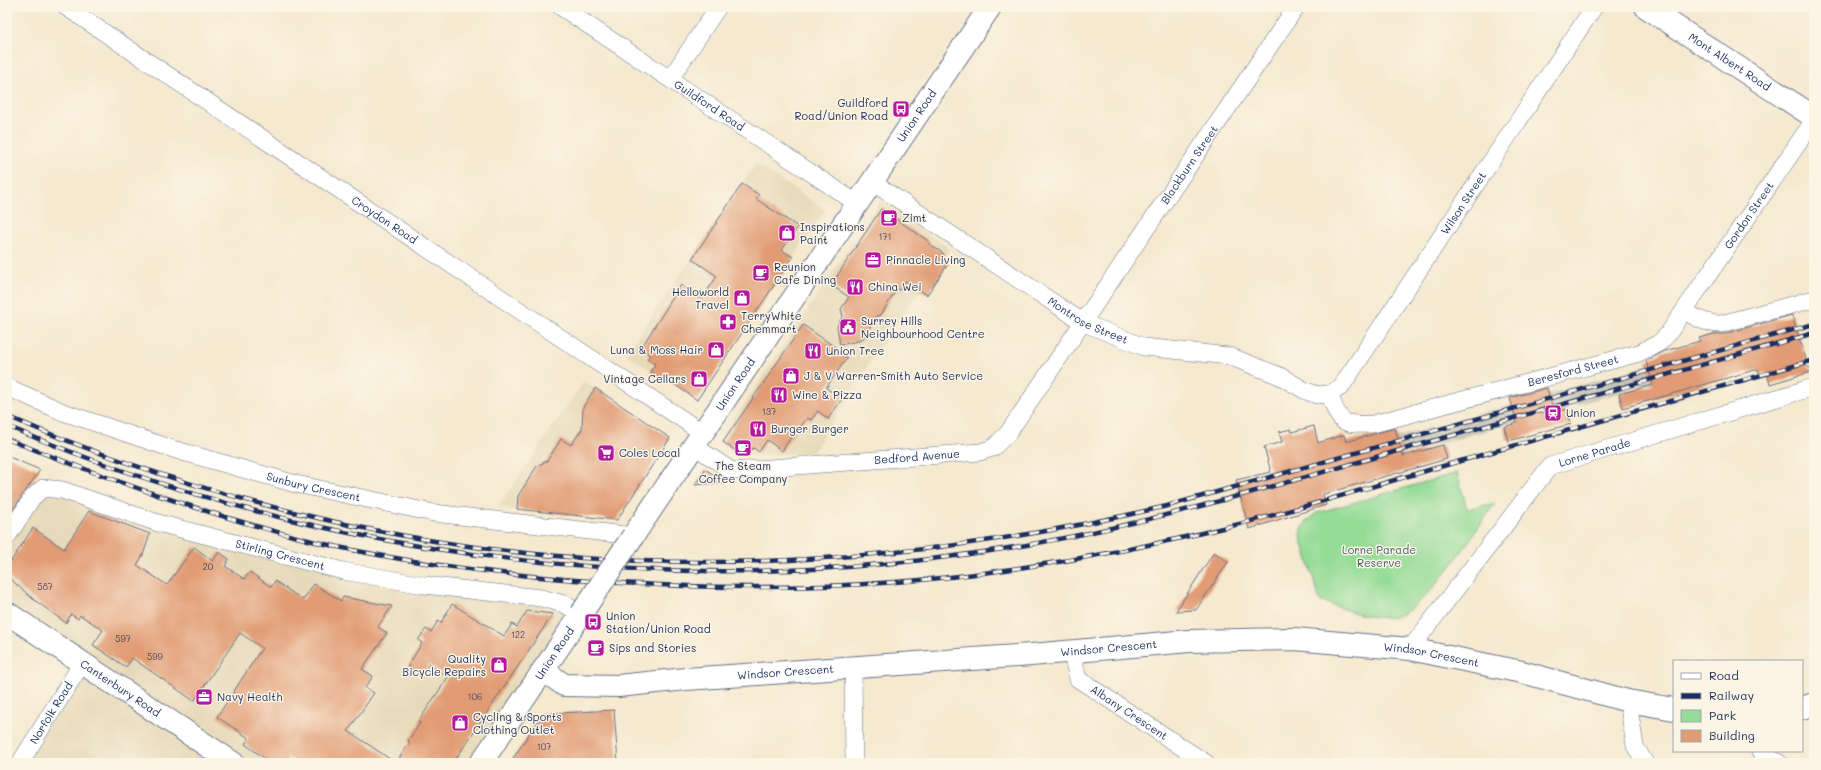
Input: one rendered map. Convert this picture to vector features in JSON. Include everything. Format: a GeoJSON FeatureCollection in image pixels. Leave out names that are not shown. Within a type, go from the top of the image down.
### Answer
{"type":"FeatureCollection","features":[{"type":"Feature","properties":{"kind":"main road","name":"Union Road"},"geometry":{"type":"LineString","coordinates":[[481,763],[990,7]]}},
{"type":"Feature","properties":{"kind":"main road","name":"Mont Albert Road"},"geometry":{"type":"LineString","coordinates":[[1646,7],[1814,119]]}},
{"type":"Feature","properties":{"kind":"main road","name":"Canterbury Road"},"geometry":{"type":"LineString","coordinates":[[7,613],[233,763]]}},
{"type":"Feature","properties":{"kind":"main road","name":"Windsor Crescent"},"geometry":{"type":"LineString","coordinates":[[543,670],[564,685],[618,686],[686,679],[853,668],[1189,641],[1294,639],[1410,649],[1522,672],[1628,701],[1673,709]]}},
{"type":"Feature","properties":{"kind":"main road"},"geometry":{"type":"LineString","coordinates":[[1803,708],[1814,704]]}},
{"type":"Feature","properties":{"kind":"street","name":"Croydon Road"},"geometry":{"type":"LineString","coordinates":[[66,7],[698,439]]}},
{"type":"Feature","properties":{"kind":"street","name":"Guildford Road"},"geometry":{"type":"LineString","coordinates":[[561,7],[858,204]]}},
{"type":"Feature","properties":{"kind":"street"},"geometry":{"type":"LineString","coordinates":[[670,79],[718,7]]}},
{"type":"Feature","properties":{"kind":"street","name":"Blackburn Street"},"geometry":{"type":"LineString","coordinates":[[1084,323],[1296,7]]}},
{"type":"Feature","properties":{"kind":"street","name":"Wilson Street"},"geometry":{"type":"LineString","coordinates":[[1329,394],[1341,386],[1594,7]]}},
{"type":"Feature","properties":{"kind":"street","name":"Gordon Street"},"geometry":{"type":"LineString","coordinates":[[1684,311],[1814,119]]}},
{"type":"Feature","properties":{"kind":"street","name":"Montrose Street"},"geometry":{"type":"LineString","coordinates":[[872,182],[1084,323],[1144,348],[1229,356],[1280,376],[1310,393],[1317,395],[1329,394]]}},
{"type":"Feature","properties":{"kind":"street"},"geometry":{"type":"LineString","coordinates":[[1684,311],[1709,324],[1721,324],[1814,299]]}},
{"type":"Feature","properties":{"kind":"street","name":"Beresford Street"},"geometry":{"type":"LineString","coordinates":[[1329,394],[1339,418],[1350,424],[1373,424],[1639,353],[1659,343],[1668,334],[1684,311]]}},
{"type":"Feature","properties":{"kind":"street","name":"Bedford Avenue"},"geometry":{"type":"LineString","coordinates":[[698,439],[732,471],[980,452],[993,448],[1008,433],[1084,323]]}},
{"type":"Feature","properties":{"kind":"street","name":"Sunbury Crescent"},"geometry":{"type":"LineString","coordinates":[[7,386],[63,412],[168,447],[296,484],[434,513],[633,536]]}},
{"type":"Feature","properties":{"kind":"street","name":"Lorne Parade"},"geometry":{"type":"LineString","coordinates":[[1410,649],[1550,466],[1814,387]]}},
{"type":"Feature","properties":{"kind":"street","name":"Stirling Crescent"},"geometry":{"type":"LineString","coordinates":[[7,537],[32,498],[43,488],[62,490],[158,523],[343,571],[424,585],[541,598],[564,604],[581,614]]}},
{"type":"Feature","properties":{"kind":"street","name":"Albany Crescent"},"geometry":{"type":"LineString","coordinates":[[1071,650],[1078,679],[1206,763]]}},
{"type":"Feature","properties":{"kind":"street","name":"Norfolk Road"},"geometry":{"type":"LineString","coordinates":[[20,763],[82,663]]}},
{"type":"Feature","properties":{"kind":"street"},"geometry":{"type":"LineString","coordinates":[[853,668],[854,763]]}},
{"type":"Feature","properties":{"kind":"street"},"geometry":{"type":"LineString","coordinates":[[1628,701],[1635,746],[1645,763]]}},
{"type":"Feature","properties":{"kind":"street"},"geometry":{"type":"LineString","coordinates":[[1761,752],[1779,763]]}},
{"type":"Feature","properties":{"kind":"shaded area"},"geometry":{"type":"Polygon","coordinates":[[[756,164],[826,210],[697,401],[626,354],[756,164]]]}},
{"type":"Feature","properties":{"kind":"shaded area"},"geometry":{"type":"Polygon","coordinates":[[[880,202],[950,249],[883,342],[813,452],[742,457],[718,443],[880,202]]]}},
{"type":"Feature","properties":{"kind":"shaded area"},"geometry":{"type":"Polygon","coordinates":[[[1749,337],[1754,354],[1319,478],[1314,461],[1749,337]]]}},
{"type":"Feature","properties":{"kind":"shaded area","name":"Coles Local"},"geometry":{"type":"Polygon","coordinates":[[[584,381],[670,438],[617,520],[498,507],[584,381]]]}},
{"type":"Feature","properties":{"kind":"shaded area"},"geometry":{"type":"Polygon","coordinates":[[[43,488],[424,585],[581,614],[480,763],[20,763],[82,663],[7,613],[7,537],[43,488]]]}},
{"type":"Feature","properties":{"kind":"green space","name":"Lorne Parade Reserve"},"geometry":{"type":"Polygon","coordinates":[[[1457,473],[1467,509],[1495,503],[1449,568],[1421,600],[1407,611],[1394,617],[1385,618],[1366,616],[1320,601],[1301,537],[1302,529],[1308,520],[1317,513],[1457,473]]]}},
{"type":"Feature","properties":{"kind":"building"},"geometry":{"type":"Polygon","coordinates":[[[742,184],[759,195],[756,199],[798,227],[782,250],[793,257],[697,400],[664,377],[662,380],[650,372],[655,364],[647,359],[650,355],[641,348],[681,285],[702,299],[717,276],[692,259],[742,184]]]}},
{"type":"Feature","properties":{"kind":"building"},"geometry":{"type":"Polygon","coordinates":[[[881,209],[930,242],[929,244],[944,254],[941,259],[948,264],[927,295],[906,281],[900,290],[897,289],[880,316],[877,315],[862,340],[840,345],[837,326],[843,316],[841,309],[849,297],[831,285],[881,209]]]}},
{"type":"Feature","properties":{"kind":"building"},"geometry":{"type":"Polygon","coordinates":[[[1792,315],[1806,359],[1804,364],[1814,371],[1770,384],[1767,373],[1760,374],[1758,369],[1623,408],[1619,394],[1653,385],[1646,361],[1665,351],[1700,341],[1699,338],[1714,334],[1724,334],[1792,315]]]}},
{"type":"Feature","properties":{"kind":"building"},"geometry":{"type":"Polygon","coordinates":[[[803,325],[835,347],[832,348],[847,358],[826,388],[842,399],[828,419],[818,411],[811,420],[807,418],[798,430],[796,429],[782,451],[767,440],[759,452],[754,448],[740,454],[723,442],[803,325]]]}},
{"type":"Feature","properties":{"kind":"building","name":"Coles Local"},"geometry":{"type":"Polygon","coordinates":[[[595,388],[670,438],[617,520],[517,509],[518,496],[537,466],[547,461],[561,439],[571,445],[582,429],[583,407],[595,388]]]}},
{"type":"Feature","properties":{"kind":"building"},"geometry":{"type":"Polygon","coordinates":[[[1547,388],[1554,413],[1567,409],[1571,424],[1508,441],[1504,427],[1517,423],[1510,398],[1547,388]]]}},
{"type":"Feature","properties":{"kind":"building"},"geometry":{"type":"Polygon","coordinates":[[[1314,426],[1318,443],[1344,435],[1346,442],[1395,428],[1403,456],[1443,445],[1447,459],[1323,494],[1326,505],[1249,529],[1236,480],[1271,472],[1264,447],[1282,442],[1279,432],[1291,429],[1292,432],[1314,426]]]}},
{"type":"Feature","properties":{"kind":"building"},"geometry":{"type":"Polygon","coordinates":[[[7,456],[40,470],[7,518],[7,456]]]}},
{"type":"Feature","properties":{"kind":"building"},"geometry":{"type":"Polygon","coordinates":[[[705,469],[725,482],[695,485],[705,469]]]}},
{"type":"Feature","properties":{"kind":"building"},"geometry":{"type":"Polygon","coordinates":[[[89,511],[150,534],[143,555],[137,565],[167,585],[194,547],[213,561],[219,552],[229,559],[225,566],[244,579],[250,572],[271,587],[275,581],[303,600],[314,584],[341,601],[343,597],[392,606],[378,627],[387,633],[362,669],[373,676],[365,688],[374,693],[348,731],[396,763],[297,763],[288,757],[284,763],[271,763],[245,744],[249,738],[217,717],[262,648],[240,633],[194,701],[132,658],[126,667],[93,645],[103,630],[80,615],[78,619],[71,614],[66,623],[33,599],[7,576],[7,567],[33,528],[64,549],[89,511]]]}},
{"type":"Feature","properties":{"kind":"building"},"geometry":{"type":"Polygon","coordinates":[[[1214,552],[1228,562],[1196,610],[1176,611],[1214,552]]]}},
{"type":"Feature","properties":{"kind":"building"},"geometry":{"type":"Polygon","coordinates":[[[452,604],[504,636],[512,624],[517,627],[527,611],[553,614],[453,763],[396,763],[410,742],[408,741],[420,723],[418,722],[448,677],[429,664],[421,675],[408,666],[422,643],[418,640],[426,629],[431,632],[438,621],[441,623],[452,604]]]}},
{"type":"Feature","properties":{"kind":"building"},"geometry":{"type":"Polygon","coordinates":[[[614,710],[618,763],[510,763],[542,714],[614,710]]]}},
{"type":"Feature","properties":{"kind":"railway"},"geometry":{"type":"LineString","coordinates":[[7,416],[75,444],[145,469],[216,491],[289,511],[362,528],[436,541],[509,551],[582,558],[729,562],[803,559],[876,554],[950,546],[1095,522],[1167,506],[1814,324]]}},
{"type":"Feature","properties":{"kind":"railway"},"geometry":{"type":"LineString","coordinates":[[7,426],[128,472],[252,510],[378,539],[506,558],[635,569],[764,571],[893,563],[1021,546],[1117,527],[1260,490],[1814,333]]}},
{"type":"Feature","properties":{"kind":"railway"},"geometry":{"type":"LineString","coordinates":[[7,439],[160,496],[237,521],[316,542],[412,561],[510,574],[629,584],[739,587],[848,585],[903,582],[958,576],[1067,561],[1204,533],[1256,520],[1814,360]]}},
{"type":"Feature","properties":{"kind":"place","name":"Guildford Road/Union Road"},"geometry":{"type":"Point","coordinates":[901,109]}},
{"type":"Feature","properties":{"kind":"place","name":"Zimt"},"geometry":{"type":"Point","coordinates":[889,218]}},
{"type":"Feature","properties":{"kind":"place","name":"Inspirations Paint"},"geometry":{"type":"Point","coordinates":[787,233]}},
{"type":"Feature","properties":{"kind":"place","name":"Pinnacle Living"},"geometry":{"type":"Point","coordinates":[873,260]}},
{"type":"Feature","properties":{"kind":"place","name":"Reunion Cafe Dining"},"geometry":{"type":"Point","coordinates":[761,273]}},
{"type":"Feature","properties":{"kind":"place","name":"China Wei"},"geometry":{"type":"Point","coordinates":[855,287]}},
{"type":"Feature","properties":{"kind":"place","name":"Helloworld Travel"},"geometry":{"type":"Point","coordinates":[742,298]}},
{"type":"Feature","properties":{"kind":"place","name":"TerryWhite Chemmart"},"geometry":{"type":"Point","coordinates":[728,322]}},
{"type":"Feature","properties":{"kind":"place","name":"Surrey Hills Neighbourhood Centre"},"geometry":{"type":"Point","coordinates":[848,327]}},
{"type":"Feature","properties":{"kind":"place","name":"Luna & Moss Hair"},"geometry":{"type":"Point","coordinates":[716,350]}},
{"type":"Feature","properties":{"kind":"place","name":"Union Tree"},"geometry":{"type":"Point","coordinates":[813,351]}},
{"type":"Feature","properties":{"kind":"place","name":"J & V Warren-Smith Auto Service"},"geometry":{"type":"Point","coordinates":[791,376]}},
{"type":"Feature","properties":{"kind":"place","name":"Vintage Cellars"},"geometry":{"type":"Point","coordinates":[699,379]}},
{"type":"Feature","properties":{"kind":"place","name":"Wine & Pizza"},"geometry":{"type":"Point","coordinates":[779,395]}},
{"type":"Feature","properties":{"kind":"place","name":"Union"},"geometry":{"type":"Point","coordinates":[1553,413]}},
{"type":"Feature","properties":{"kind":"place","name":"Burger Burger"},"geometry":{"type":"Point","coordinates":[758,429]}},
{"type":"Feature","properties":{"kind":"place","name":"The Steam Coffee Company"},"geometry":{"type":"Point","coordinates":[743,448]}},
{"type":"Feature","properties":{"kind":"place","name":"Coles Local"},"geometry":{"type":"Point","coordinates":[606,453]}},
{"type":"Feature","properties":{"kind":"place","name":"Union Station/Union Road"},"geometry":{"type":"Point","coordinates":[593,622]}},
{"type":"Feature","properties":{"kind":"place","name":"Sips and Stories"},"geometry":{"type":"Point","coordinates":[596,648]}},
{"type":"Feature","properties":{"kind":"place","name":"Quality Bicycle Repairs"},"geometry":{"type":"Point","coordinates":[499,665]}},
{"type":"Feature","properties":{"kind":"place","name":"Navy Health"},"geometry":{"type":"Point","coordinates":[204,697]}},
{"type":"Feature","properties":{"kind":"place","name":"Cycling & Sports Clothing Outlet"},"geometry":{"type":"Point","coordinates":[460,723]}}]}
